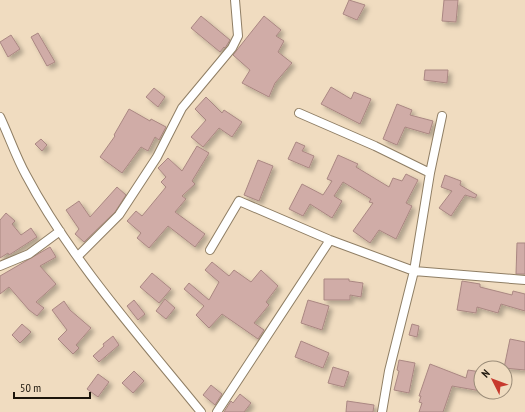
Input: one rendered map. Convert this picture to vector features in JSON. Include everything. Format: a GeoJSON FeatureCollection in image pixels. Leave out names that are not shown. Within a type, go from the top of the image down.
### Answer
{"type":"FeatureCollection","features":[{"type":"Feature","properties":{"kind":"street"},"geometry":{"type":"LineString","coordinates":[[78,256],[120,215],[157,156],[182,108],[232,48],[238,36],[235,0]]}},
{"type":"Feature","properties":{"kind":"street"},"geometry":{"type":"LineString","coordinates":[[299,113],[375,146],[430,173]]}},
{"type":"Feature","properties":{"kind":"street"},"geometry":{"type":"LineString","coordinates":[[382,412],[389,371],[414,271],[430,173],[442,116]]}},
{"type":"Feature","properties":{"kind":"street"},"geometry":{"type":"LineString","coordinates":[[0,117],[26,175],[60,231],[135,331],[201,412]]}},
{"type":"Feature","properties":{"kind":"street"},"geometry":{"type":"LineString","coordinates":[[210,250],[239,201],[330,240],[414,271],[525,280]]}},
{"type":"Feature","properties":{"kind":"street"},"geometry":{"type":"LineString","coordinates":[[0,266],[29,254],[60,231]]}},
{"type":"Feature","properties":{"kind":"street"},"geometry":{"type":"LineString","coordinates":[[218,412],[330,240]]}},
{"type":"Feature","properties":{"kind":"building"},"geometry":{"type":"Polygon","coordinates":[[[349,0],[365,5],[357,20],[343,14],[349,0]]]}},
{"type":"Feature","properties":{"kind":"building"},"geometry":{"type":"Polygon","coordinates":[[[444,0],[458,0],[456,22],[442,21],[444,0]]]}},
{"type":"Feature","properties":{"kind":"building"},"geometry":{"type":"Polygon","coordinates":[[[201,16],[230,40],[225,48],[224,47],[220,52],[191,28],[201,16]]]}},
{"type":"Feature","properties":{"kind":"building"},"geometry":{"type":"Polygon","coordinates":[[[264,16],[281,30],[276,36],[284,41],[278,52],[292,63],[275,83],[269,97],[242,83],[250,70],[233,55],[264,16]]]}},
{"type":"Feature","properties":{"kind":"building"},"geometry":{"type":"Polygon","coordinates":[[[38,33],[55,62],[47,66],[31,37],[38,33]]]}},
{"type":"Feature","properties":{"kind":"building"},"geometry":{"type":"Polygon","coordinates":[[[11,35],[20,49],[8,57],[0,42],[11,35]]]}},
{"type":"Feature","properties":{"kind":"building"},"geometry":{"type":"Polygon","coordinates":[[[425,70],[448,70],[447,83],[424,80],[425,70]]]}},
{"type":"Feature","properties":{"kind":"building"},"geometry":{"type":"Polygon","coordinates":[[[331,87],[351,99],[354,92],[371,99],[360,124],[321,104],[331,87]]]}},
{"type":"Feature","properties":{"kind":"building"},"geometry":{"type":"Polygon","coordinates":[[[154,88],[165,97],[158,107],[146,97],[154,88]]]}},
{"type":"Feature","properties":{"kind":"building"},"geometry":{"type":"Polygon","coordinates":[[[206,97],[222,113],[224,110],[242,122],[232,137],[219,128],[203,147],[191,137],[206,120],[195,109],[206,97]]]}},
{"type":"Feature","properties":{"kind":"building"},"geometry":{"type":"Polygon","coordinates":[[[397,104],[412,110],[410,115],[433,121],[429,134],[405,127],[397,145],[383,139],[397,104]]]}},
{"type":"Feature","properties":{"kind":"building"},"geometry":{"type":"Polygon","coordinates":[[[129,109],[150,121],[151,119],[166,127],[159,140],[155,137],[148,151],[141,147],[122,173],[100,157],[115,136],[114,135],[129,109]]]}},
{"type":"Feature","properties":{"kind":"building"},"geometry":{"type":"Polygon","coordinates":[[[41,139],[47,145],[42,151],[35,144],[41,139]]]}},
{"type":"Feature","properties":{"kind":"building"},"geometry":{"type":"Polygon","coordinates":[[[296,142],[305,146],[302,151],[314,156],[309,168],[288,159],[296,142]]]}},
{"type":"Feature","properties":{"kind":"building"},"geometry":{"type":"Polygon","coordinates":[[[197,146],[209,153],[192,181],[195,184],[182,196],[186,199],[175,212],[205,234],[195,247],[168,226],[149,248],[137,238],[141,233],[127,221],[136,211],[142,216],[166,187],[161,182],[166,177],[158,168],[168,158],[182,171],[197,146]]]}},
{"type":"Feature","properties":{"kind":"building"},"geometry":{"type":"Polygon","coordinates":[[[338,155],[358,164],[356,167],[389,187],[393,178],[402,181],[406,174],[418,180],[406,203],[412,206],[396,239],[379,230],[370,243],[353,231],[373,203],[369,202],[371,199],[343,182],[334,196],[342,201],[332,218],[310,204],[303,216],[289,209],[302,184],[323,195],[332,181],[327,179],[338,155]]]}},
{"type":"Feature","properties":{"kind":"building"},"geometry":{"type":"Polygon","coordinates":[[[258,160],[273,166],[259,201],[244,195],[258,160]]]}},
{"type":"Feature","properties":{"kind":"building"},"geometry":{"type":"Polygon","coordinates":[[[445,175],[461,181],[460,185],[477,195],[475,198],[465,195],[451,216],[439,208],[452,191],[441,187],[445,175]]]}},
{"type":"Feature","properties":{"kind":"building"},"geometry":{"type":"Polygon","coordinates":[[[117,187],[126,195],[115,212],[84,242],[75,234],[79,229],[66,210],[79,201],[90,217],[117,187]]]}},
{"type":"Feature","properties":{"kind":"building"},"geometry":{"type":"Polygon","coordinates":[[[6,213],[15,221],[12,224],[21,235],[31,228],[37,237],[9,255],[8,253],[0,258],[0,220],[6,213]]]}},
{"type":"Feature","properties":{"kind":"building"},"geometry":{"type":"Polygon","coordinates":[[[517,243],[525,243],[525,274],[516,274],[517,243]]]}},
{"type":"Feature","properties":{"kind":"building"},"geometry":{"type":"Polygon","coordinates":[[[50,247],[56,257],[40,266],[56,284],[36,302],[44,308],[37,316],[29,310],[9,287],[0,294],[0,276],[50,247]]]}},
{"type":"Feature","properties":{"kind":"building"},"geometry":{"type":"Polygon","coordinates":[[[212,262],[229,276],[234,270],[251,282],[261,270],[278,286],[266,302],[269,305],[254,323],[264,330],[258,339],[222,314],[209,328],[196,315],[204,306],[184,289],[189,283],[209,300],[219,282],[205,270],[212,262]]]}},
{"type":"Feature","properties":{"kind":"building"},"geometry":{"type":"Polygon","coordinates":[[[152,273],[171,289],[159,303],[140,287],[152,273]]]}},
{"type":"Feature","properties":{"kind":"building"},"geometry":{"type":"Polygon","coordinates":[[[324,279],[349,279],[349,281],[363,283],[361,297],[350,295],[350,300],[324,300],[324,279]]]}},
{"type":"Feature","properties":{"kind":"building"},"geometry":{"type":"Polygon","coordinates":[[[462,281],[480,284],[480,287],[512,295],[513,291],[525,294],[525,311],[501,304],[498,313],[477,307],[476,313],[457,310],[462,281]]]}},
{"type":"Feature","properties":{"kind":"building"},"geometry":{"type":"Polygon","coordinates":[[[165,299],[175,308],[166,319],[156,311],[165,299]]]}},
{"type":"Feature","properties":{"kind":"building"},"geometry":{"type":"Polygon","coordinates":[[[134,300],[145,314],[138,320],[127,306],[134,300]]]}},
{"type":"Feature","properties":{"kind":"building"},"geometry":{"type":"Polygon","coordinates":[[[308,300],[329,306],[322,330],[301,323],[308,300]]]}},
{"type":"Feature","properties":{"kind":"building"},"geometry":{"type":"Polygon","coordinates":[[[64,301],[70,310],[91,328],[76,345],[79,348],[73,354],[58,339],[67,330],[52,310],[64,301]]]}},
{"type":"Feature","properties":{"kind":"building"},"geometry":{"type":"Polygon","coordinates":[[[22,324],[31,332],[20,343],[12,335],[22,324]]]}},
{"type":"Feature","properties":{"kind":"building"},"geometry":{"type":"Polygon","coordinates":[[[412,324],[419,326],[417,337],[409,335],[412,324]]]}},
{"type":"Feature","properties":{"kind":"building"},"geometry":{"type":"Polygon","coordinates":[[[113,336],[119,345],[99,362],[93,356],[104,346],[103,344],[113,336]]]}},
{"type":"Feature","properties":{"kind":"building"},"geometry":{"type":"Polygon","coordinates":[[[510,339],[525,342],[525,370],[513,369],[513,360],[506,360],[510,339]]]}},
{"type":"Feature","properties":{"kind":"building"},"geometry":{"type":"Polygon","coordinates":[[[301,341],[329,353],[323,368],[295,357],[301,341]]]}},
{"type":"Feature","properties":{"kind":"building"},"geometry":{"type":"Polygon","coordinates":[[[399,360],[415,363],[409,393],[394,390],[399,371],[397,370],[399,360]]]}},
{"type":"Feature","properties":{"kind":"building"},"geometry":{"type":"Polygon","coordinates":[[[430,364],[466,378],[468,370],[473,371],[473,390],[452,386],[443,412],[419,412],[422,403],[419,402],[421,396],[419,396],[430,364]]]}},
{"type":"Feature","properties":{"kind":"building"},"geometry":{"type":"Polygon","coordinates":[[[333,367],[349,372],[344,387],[328,383],[333,367]]]}},
{"type":"Feature","properties":{"kind":"building"},"geometry":{"type":"Polygon","coordinates":[[[134,371],[144,381],[133,393],[122,383],[134,371]]]}},
{"type":"Feature","properties":{"kind":"building"},"geometry":{"type":"Polygon","coordinates":[[[98,374],[109,382],[98,397],[87,389],[98,374]]]}},
{"type":"Feature","properties":{"kind":"building"},"geometry":{"type":"Polygon","coordinates":[[[211,385],[222,394],[215,405],[203,395],[211,385]]]}},
{"type":"Feature","properties":{"kind":"building"},"geometry":{"type":"Polygon","coordinates":[[[240,394],[251,403],[244,412],[224,412],[231,401],[233,403],[240,394]]]}},
{"type":"Feature","properties":{"kind":"building"},"geometry":{"type":"Polygon","coordinates":[[[347,401],[374,405],[373,412],[346,412],[347,401]]]}}]}
